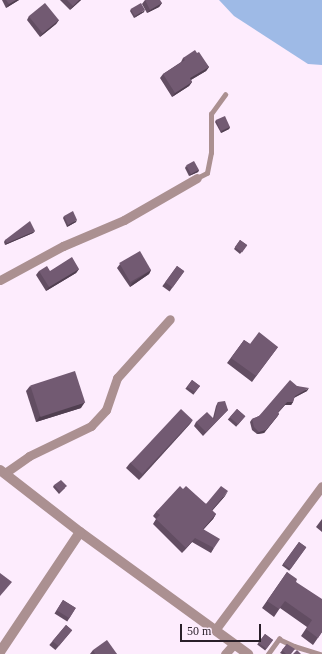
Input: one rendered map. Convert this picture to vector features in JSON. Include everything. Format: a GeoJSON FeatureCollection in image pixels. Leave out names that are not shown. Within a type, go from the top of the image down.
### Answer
{"type":"FeatureCollection","features":[{"type":"Feature","properties":{"kind":"street"},"geometry":{"type":"LineString","coordinates":[[0,280],[63,246],[124,220],[197,178]]}},
{"type":"Feature","properties":{"kind":"street"},"geometry":{"type":"LineString","coordinates":[[170,319],[117,378],[106,410],[91,426],[29,456],[2,472],[80,532],[248,654]]}},
{"type":"Feature","properties":{"kind":"street"},"geometry":{"type":"LineString","coordinates":[[215,630],[322,486]]}},
{"type":"Feature","properties":{"kind":"street"},"geometry":{"type":"LineString","coordinates":[[0,652],[80,532]]}},
{"type":"Feature","properties":{"kind":"street"},"geometry":{"type":"LineString","coordinates":[[225,654],[234,644]]}},
{"type":"Feature","properties":{"kind":"lane"},"geometry":{"type":"LineString","coordinates":[[197,178],[207,173],[211,153],[211,114],[225,95]]}},
{"type":"Feature","properties":{"kind":"lane"},"geometry":{"type":"LineString","coordinates":[[268,654],[280,639],[294,646],[321,654]]}},
{"type":"Feature","properties":{"kind":"water"},"geometry":{"type":"Polygon","coordinates":[[[219,0],[322,0],[322,65],[308,64],[234,16],[219,0]]]}},
{"type":"Feature","properties":{"kind":"building"},"geometry":{"type":"Polygon","coordinates":[[[6,0],[16,0],[9,4],[6,0]]]}},
{"type":"Feature","properties":{"kind":"building"},"geometry":{"type":"Polygon","coordinates":[[[67,0],[79,0],[73,6],[67,0]]]}},
{"type":"Feature","properties":{"kind":"building"},"geometry":{"type":"Polygon","coordinates":[[[145,0],[160,0],[162,3],[150,10],[145,0]]]}},
{"type":"Feature","properties":{"kind":"building"},"geometry":{"type":"Polygon","coordinates":[[[45,3],[59,20],[43,33],[29,16],[45,3]]]}},
{"type":"Feature","properties":{"kind":"building"},"geometry":{"type":"Polygon","coordinates":[[[141,3],[145,10],[135,16],[131,9],[141,3]]]}},
{"type":"Feature","properties":{"kind":"building"},"geometry":{"type":"Polygon","coordinates":[[[195,50],[197,53],[199,52],[209,67],[190,78],[192,82],[175,93],[163,74],[185,60],[183,58],[195,50]]]}},
{"type":"Feature","properties":{"kind":"building"},"geometry":{"type":"Polygon","coordinates":[[[225,116],[230,127],[221,131],[216,120],[225,116]]]}},
{"type":"Feature","properties":{"kind":"building"},"geometry":{"type":"Polygon","coordinates":[[[194,161],[199,170],[191,174],[186,165],[194,161]]]}},
{"type":"Feature","properties":{"kind":"building"},"geometry":{"type":"Polygon","coordinates":[[[73,211],[77,220],[68,225],[64,216],[73,211]]]}},
{"type":"Feature","properties":{"kind":"building"},"geometry":{"type":"Polygon","coordinates":[[[30,221],[35,231],[7,243],[5,240],[30,221]]]}},
{"type":"Feature","properties":{"kind":"building"},"geometry":{"type":"Polygon","coordinates":[[[240,240],[247,245],[242,253],[235,247],[240,240]]]}},
{"type":"Feature","properties":{"kind":"building"},"geometry":{"type":"Polygon","coordinates":[[[140,251],[151,270],[130,282],[119,263],[140,251]]]}},
{"type":"Feature","properties":{"kind":"building"},"geometry":{"type":"Polygon","coordinates":[[[72,257],[79,269],[49,287],[39,271],[47,266],[50,271],[72,257]]]}},
{"type":"Feature","properties":{"kind":"building"},"geometry":{"type":"Polygon","coordinates":[[[177,266],[184,271],[173,287],[165,282],[177,266]]]}},
{"type":"Feature","properties":{"kind":"building"},"geometry":{"type":"Polygon","coordinates":[[[259,332],[278,347],[256,376],[231,358],[244,340],[250,344],[259,332]]]}},
{"type":"Feature","properties":{"kind":"building"},"geometry":{"type":"Polygon","coordinates":[[[75,371],[85,402],[40,417],[30,386],[75,371]]]}},
{"type":"Feature","properties":{"kind":"building"},"geometry":{"type":"Polygon","coordinates":[[[192,380],[200,386],[195,392],[187,387],[192,380]]]}},
{"type":"Feature","properties":{"kind":"building"},"geometry":{"type":"Polygon","coordinates":[[[290,380],[297,386],[309,388],[295,396],[293,402],[287,402],[266,430],[259,432],[254,427],[252,419],[259,416],[290,380]]]}},
{"type":"Feature","properties":{"kind":"building"},"geometry":{"type":"Polygon","coordinates":[[[225,401],[228,410],[206,432],[196,422],[207,412],[214,419],[218,402],[225,401]]]}},
{"type":"Feature","properties":{"kind":"building"},"geometry":{"type":"Polygon","coordinates":[[[181,409],[193,420],[142,474],[131,463],[181,409]]]}},
{"type":"Feature","properties":{"kind":"building"},"geometry":{"type":"Polygon","coordinates":[[[237,409],[245,416],[238,425],[230,417],[237,409]]]}},
{"type":"Feature","properties":{"kind":"building"},"geometry":{"type":"Polygon","coordinates":[[[61,480],[67,486],[60,492],[54,485],[61,480]]]}},
{"type":"Feature","properties":{"kind":"building"},"geometry":{"type":"Polygon","coordinates":[[[180,486],[183,489],[186,486],[206,504],[221,486],[228,491],[212,510],[216,514],[203,529],[220,539],[214,548],[195,538],[186,548],[156,519],[160,515],[156,512],[180,486]]]}},
{"type":"Feature","properties":{"kind":"building"},"geometry":{"type":"Polygon","coordinates":[[[299,542],[306,547],[290,569],[283,564],[299,542]]]}},
{"type":"Feature","properties":{"kind":"building"},"geometry":{"type":"Polygon","coordinates":[[[287,572],[297,579],[296,582],[322,599],[322,632],[318,638],[306,629],[312,620],[285,601],[279,609],[267,601],[287,572]]]}},
{"type":"Feature","properties":{"kind":"building"},"geometry":{"type":"Polygon","coordinates":[[[0,573],[12,582],[0,596],[0,573]]]}},
{"type":"Feature","properties":{"kind":"building"},"geometry":{"type":"Polygon","coordinates":[[[63,600],[76,608],[69,618],[57,610],[63,600]]]}},
{"type":"Feature","properties":{"kind":"building"},"geometry":{"type":"Polygon","coordinates":[[[66,625],[72,630],[59,646],[53,641],[66,625]]]}},
{"type":"Feature","properties":{"kind":"building"},"geometry":{"type":"Polygon","coordinates":[[[265,634],[273,640],[266,649],[258,643],[265,634]]]}},
{"type":"Feature","properties":{"kind":"building"},"geometry":{"type":"Polygon","coordinates":[[[107,640],[117,654],[95,654],[93,650],[107,640]]]}},
{"type":"Feature","properties":{"kind":"building"},"geometry":{"type":"Polygon","coordinates":[[[287,644],[295,649],[291,654],[286,654],[282,650],[287,644]]]}},
{"type":"Feature","properties":{"kind":"building"},"geometry":{"type":"Polygon","coordinates":[[[297,650],[301,654],[293,654],[297,650]]]}}]}
